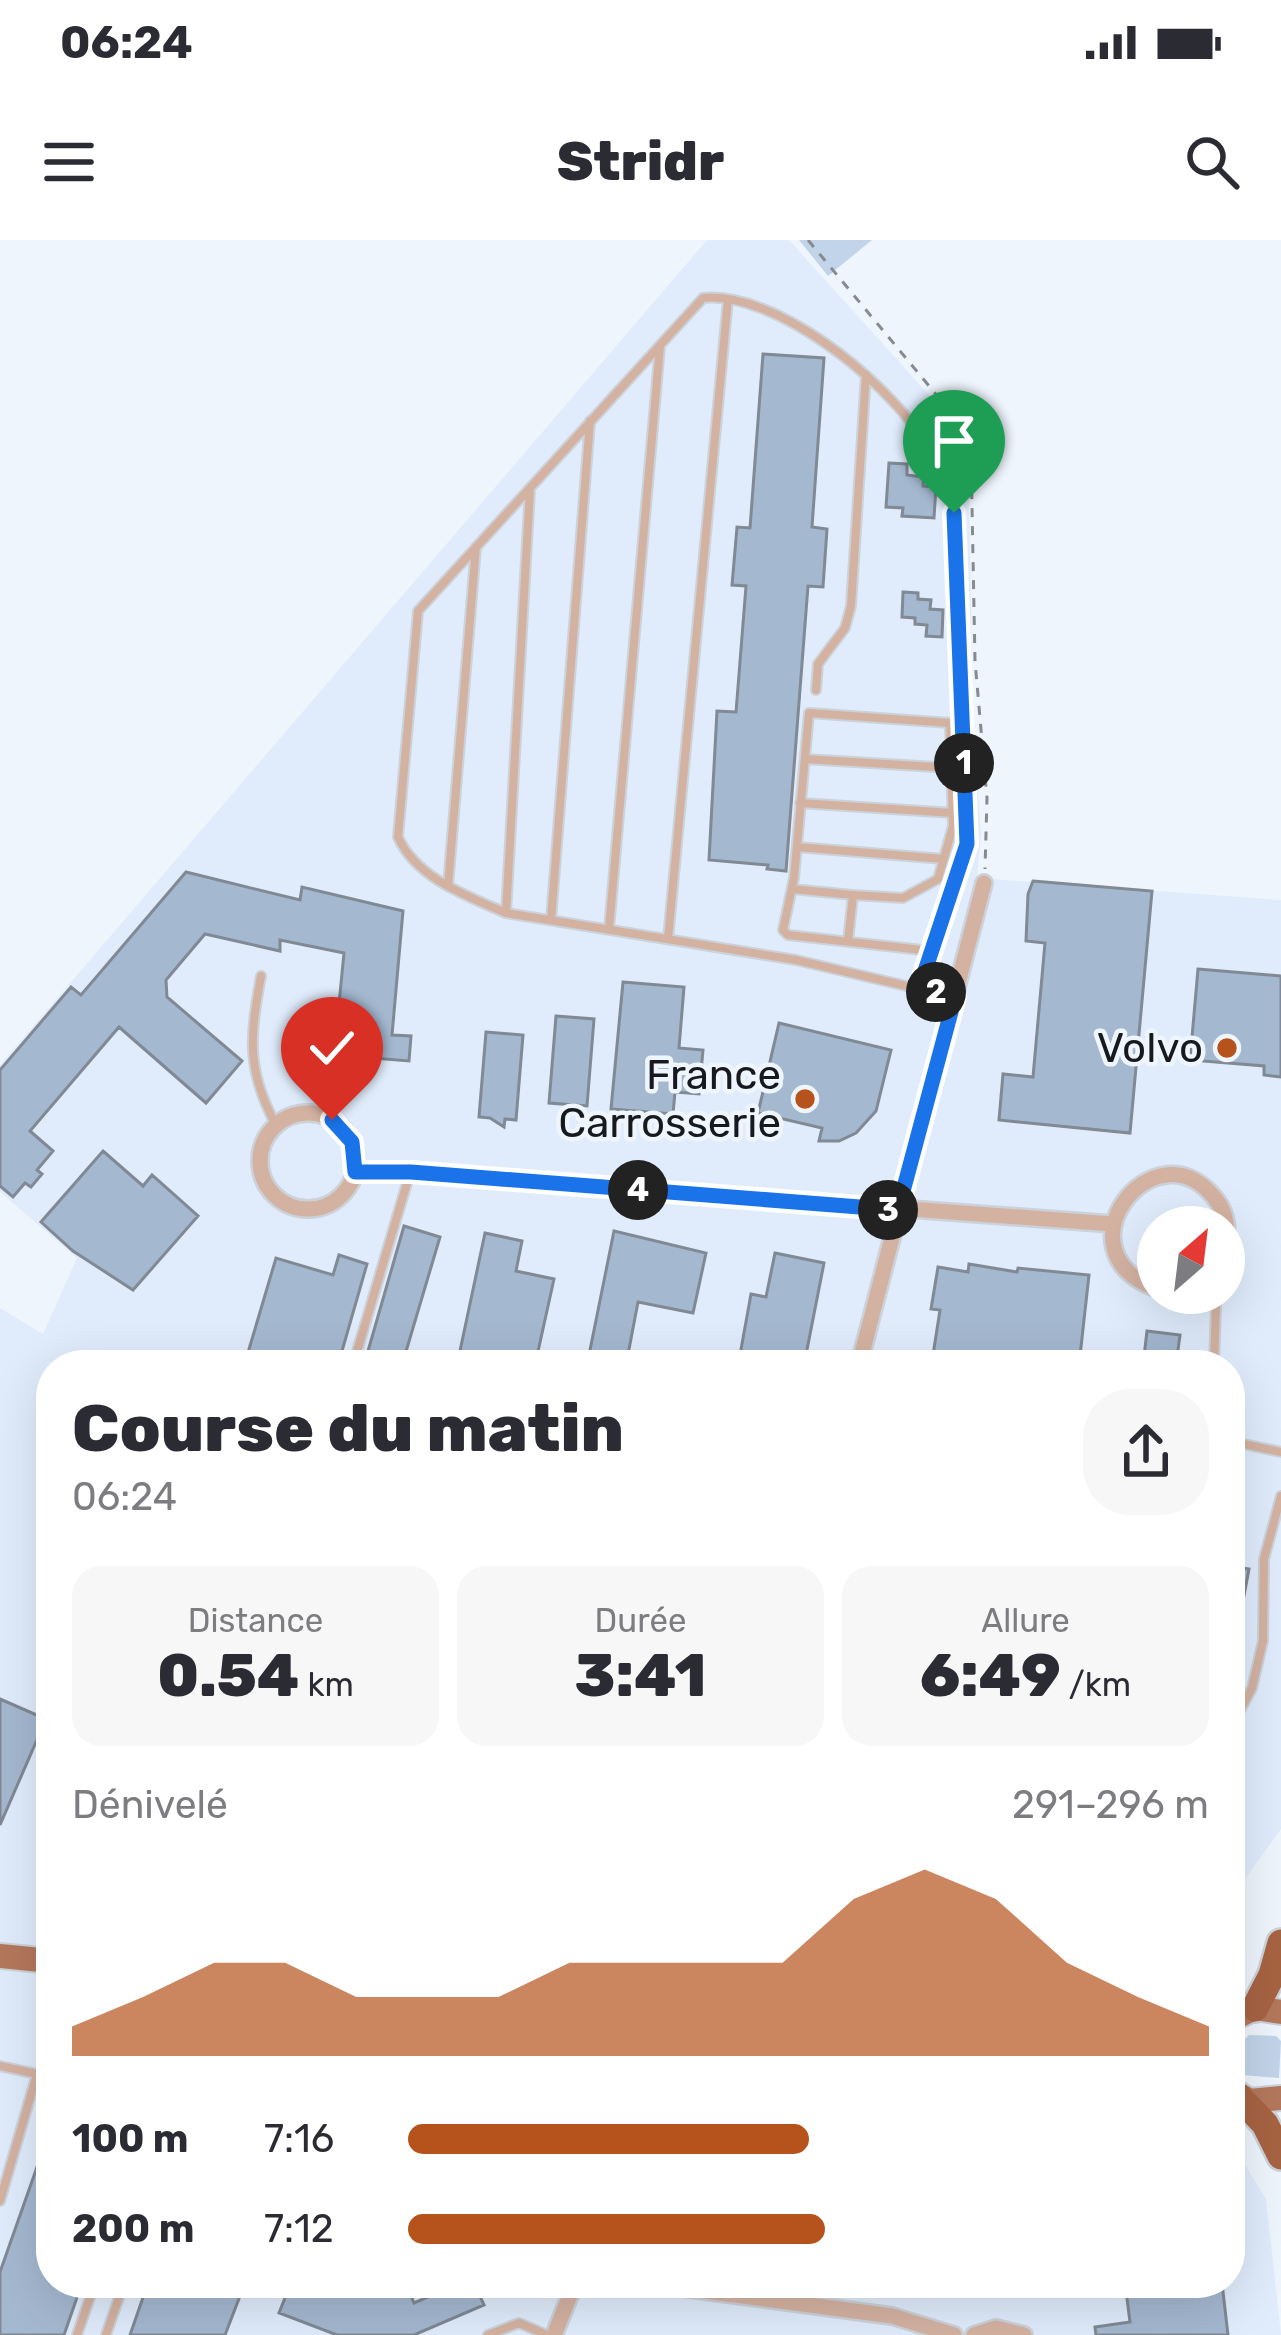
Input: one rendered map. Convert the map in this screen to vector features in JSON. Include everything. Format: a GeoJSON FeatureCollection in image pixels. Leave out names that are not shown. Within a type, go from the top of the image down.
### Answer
{"type":"FeatureCollection","features":[{"type":"Feature","properties":{"kind":"highway"},"geometry":{"type":"LineString","coordinates":[[1255,2013],[1281,1943]]}},
{"type":"Feature","properties":{"kind":"highway"},"geometry":{"type":"LineString","coordinates":[[1245,2104],[1265,2124],[1281,2156]]}},
{"type":"Feature","properties":{"kind":"main road"},"geometry":{"type":"LineString","coordinates":[[0,1956],[36,1959]]}},
{"type":"Feature","properties":{"kind":"main road"},"geometry":{"type":"LineString","coordinates":[[1245,2096],[1264,2102],[1281,2098]]}},
{"type":"Feature","properties":{"kind":"street"},"geometry":{"type":"LineString","coordinates":[[863,1350],[984,883]]}},
{"type":"Feature","properties":{"kind":"street"},"geometry":{"type":"LineString","coordinates":[[303,1113],[332,1120],[352,1142],[355,1172],[349,1187],[323,1207],[290,1206],[266,1185],[260,1170],[266,1138],[276,1125],[303,1113]]}},
{"type":"Feature","properties":{"kind":"street"},"geometry":{"type":"LineString","coordinates":[[355,1172],[411,1172],[1113,1224]]}},
{"type":"Feature","properties":{"kind":"street"},"geometry":{"type":"LineString","coordinates":[[1137,1277],[1119,1259],[1113,1224],[1129,1192],[1144,1181],[1179,1176],[1211,1192],[1220,1206]]}},
{"type":"Feature","properties":{"kind":"street"},"geometry":{"type":"LineString","coordinates":[[550,2335],[568,2298]]}},
{"type":"Feature","properties":{"kind":"street"},"geometry":{"type":"LineString","coordinates":[[757,2298],[892,2316],[954,2335]]}},
{"type":"Feature","properties":{"kind":"street"},"geometry":{"type":"LineString","coordinates":[[974,2335],[996,2327],[1024,2335]]}},
{"type":"Feature","properties":{"kind":"lane"},"geometry":{"type":"LineString","coordinates":[[919,989],[967,844],[954,513],[942,472],[917,431],[866,374],[813,335],[767,312],[728,299],[703,298],[418,610],[398,836],[404,851],[448,886],[506,913],[796,960],[919,989],[955,997]]}},
{"type":"Feature","properties":{"kind":"lane"},"geometry":{"type":"LineString","coordinates":[[668,939],[728,299]]}},
{"type":"Feature","properties":{"kind":"lane"},"geometry":{"type":"LineString","coordinates":[[609,930],[660,345]]}},
{"type":"Feature","properties":{"kind":"lane"},"geometry":{"type":"LineString","coordinates":[[815,690],[818,664],[845,628],[850,606],[866,374]]}},
{"type":"Feature","properties":{"kind":"lane"},"geometry":{"type":"LineString","coordinates":[[550,920],[590,421]]}},
{"type":"Feature","properties":{"kind":"lane"},"geometry":{"type":"LineString","coordinates":[[506,913],[530,488]]}},
{"type":"Feature","properties":{"kind":"lane"},"geometry":{"type":"LineString","coordinates":[[448,886],[476,547]]}},
{"type":"Feature","properties":{"kind":"lane"},"geometry":{"type":"LineString","coordinates":[[792,889],[903,898],[938,879],[953,826],[950,724],[808,713],[792,889],[783,930],[788,935],[932,951]]}},
{"type":"Feature","properties":{"kind":"lane"},"geometry":{"type":"LineString","coordinates":[[805,759],[952,768]]}},
{"type":"Feature","properties":{"kind":"lane"},"geometry":{"type":"LineString","coordinates":[[800,803],[953,813]]}},
{"type":"Feature","properties":{"kind":"lane"},"geometry":{"type":"LineString","coordinates":[[796,847],[944,859]]}},
{"type":"Feature","properties":{"kind":"lane"},"geometry":{"type":"LineString","coordinates":[[848,941],[853,895]]}},
{"type":"Feature","properties":{"kind":"lane"},"geometry":{"type":"LineString","coordinates":[[261,976],[250,1036],[252,1056],[260,1097],[276,1125]]}},
{"type":"Feature","properties":{"kind":"lane"},"geometry":{"type":"LineString","coordinates":[[357,1350],[411,1172]]}},
{"type":"Feature","properties":{"kind":"lane"},"geometry":{"type":"LineString","coordinates":[[1214,1350],[1216,1314]]}},
{"type":"Feature","properties":{"kind":"lane"},"geometry":{"type":"LineString","coordinates":[[1245,1445],[1281,1453]]}},
{"type":"Feature","properties":{"kind":"lane"},"geometry":{"type":"LineString","coordinates":[[1245,1700],[1263,1641],[1264,1559],[1281,1496]]}},
{"type":"Feature","properties":{"kind":"lane"},"geometry":{"type":"LineString","coordinates":[[0,2066],[36,2074]]}},
{"type":"Feature","properties":{"kind":"lane"},"geometry":{"type":"LineString","coordinates":[[0,2201],[36,2081]]}},
{"type":"Feature","properties":{"kind":"lane"},"geometry":{"type":"LineString","coordinates":[[76,2335],[89,2298]]}},
{"type":"Feature","properties":{"kind":"lane"},"geometry":{"type":"LineString","coordinates":[[106,2335],[119,2298]]}},
{"type":"Feature","properties":{"kind":"lane"},"geometry":{"type":"LineString","coordinates":[[488,2335],[519,2323],[550,2335]]}},
{"type":"Feature","properties":{"kind":"shaded area"},"geometry":{"type":"Polygon","coordinates":[[[707,240],[789,240],[939,406],[957,432],[965,455],[981,834],[977,878],[1281,900],[1281,1829],[1245,1879],[1245,1350],[36,1350],[36,2298],[1245,2298],[1245,2165],[1266,2199],[1281,2335],[0,2335],[0,1308],[43,1334],[77,1258],[0,1192],[0,1065],[707,240]]]}},
{"type":"Feature","properties":{"kind":"shaded area"},"geometry":{"type":"Polygon","coordinates":[[[799,240],[872,240],[828,276],[799,240]]]}},
{"type":"Feature","properties":{"kind":"shaded area"},"geometry":{"type":"Polygon","coordinates":[[[1249,2035],[1276,2036],[1281,2041],[1279,2078],[1245,2075],[1249,2035]]]}},
{"type":"Feature","properties":{"kind":"building"},"geometry":{"type":"Polygon","coordinates":[[[763,354],[824,358],[812,527],[827,529],[823,587],[808,586],[786,871],[709,860],[717,711],[736,712],[746,586],[732,585],[737,527],[750,528],[763,354]]]}},
{"type":"Feature","properties":{"kind":"building"},"geometry":{"type":"Polygon","coordinates":[[[889,463],[907,464],[907,475],[924,477],[923,486],[936,487],[934,518],[902,516],[903,508],[886,507],[889,463]]]}},
{"type":"Feature","properties":{"kind":"building"},"geometry":{"type":"Polygon","coordinates":[[[903,592],[918,593],[918,599],[931,600],[930,609],[943,610],[942,637],[926,636],[927,625],[902,617],[903,592]]]}},
{"type":"Feature","properties":{"kind":"building"},"geometry":{"type":"Polygon","coordinates":[[[186,872],[300,900],[302,887],[403,911],[392,1035],[411,1036],[409,1061],[334,1055],[344,953],[280,940],[280,951],[205,934],[166,980],[167,997],[242,1061],[206,1103],[119,1027],[30,1131],[53,1151],[37,1170],[42,1174],[31,1187],[25,1183],[13,1197],[0,1186],[0,1070],[71,987],[81,995],[186,872]]]}},
{"type":"Feature","properties":{"kind":"building"},"geometry":{"type":"Polygon","coordinates":[[[1033,881],[1152,891],[1130,1133],[999,1120],[1003,1074],[1033,1077],[1045,943],[1026,941],[1033,881]]]}},
{"type":"Feature","properties":{"kind":"building"},"geometry":{"type":"Polygon","coordinates":[[[1198,969],[1281,976],[1281,1077],[1264,1075],[1264,1066],[1190,1060],[1198,969]]]}},
{"type":"Feature","properties":{"kind":"building"},"geometry":{"type":"Polygon","coordinates":[[[623,982],[684,987],[679,1048],[703,1050],[699,1094],[675,1092],[673,1114],[611,1109],[623,982]]]}},
{"type":"Feature","properties":{"kind":"building"},"geometry":{"type":"Polygon","coordinates":[[[556,1016],[594,1019],[587,1106],[549,1103],[556,1016]]]}},
{"type":"Feature","properties":{"kind":"building"},"geometry":{"type":"Polygon","coordinates":[[[779,1023],[891,1050],[876,1111],[856,1133],[839,1141],[819,1141],[822,1128],[758,1113],[779,1023]]]}},
{"type":"Feature","properties":{"kind":"building"},"geometry":{"type":"Polygon","coordinates":[[[486,1032],[523,1035],[516,1120],[505,1119],[504,1127],[479,1117],[486,1032]]]}},
{"type":"Feature","properties":{"kind":"building"},"geometry":{"type":"Polygon","coordinates":[[[103,1151],[143,1186],[152,1175],[198,1216],[133,1290],[73,1251],[41,1222],[103,1151]]]}},
{"type":"Feature","properties":{"kind":"building"},"geometry":{"type":"Polygon","coordinates":[[[404,1226],[440,1237],[406,1350],[368,1350],[404,1226]]]}},
{"type":"Feature","properties":{"kind":"building"},"geometry":{"type":"Polygon","coordinates":[[[614,1231],[706,1253],[693,1313],[638,1302],[629,1350],[590,1350],[614,1231]]]}},
{"type":"Feature","properties":{"kind":"building"},"geometry":{"type":"Polygon","coordinates":[[[485,1233],[522,1241],[516,1271],[554,1279],[538,1350],[460,1350],[485,1233]]]}},
{"type":"Feature","properties":{"kind":"building"},"geometry":{"type":"Polygon","coordinates":[[[775,1253],[824,1263],[807,1350],[741,1350],[751,1294],[766,1297],[775,1253]]]}},
{"type":"Feature","properties":{"kind":"building"},"geometry":{"type":"Polygon","coordinates":[[[339,1255],[367,1264],[342,1350],[249,1350],[276,1258],[333,1275],[339,1255]]]}},
{"type":"Feature","properties":{"kind":"building"},"geometry":{"type":"Polygon","coordinates":[[[969,1264],[1089,1275],[1081,1350],[934,1350],[940,1310],[931,1309],[938,1267],[968,1272],[969,1264]]]}},
{"type":"Feature","properties":{"kind":"building"},"geometry":{"type":"Polygon","coordinates":[[[1147,1331],[1180,1335],[1178,1350],[1145,1350],[1147,1331]]]}},
{"type":"Feature","properties":{"kind":"building"},"geometry":{"type":"Polygon","coordinates":[[[0,1699],[36,1715],[36,1742],[0,1825],[0,1699]]]}},
{"type":"Feature","properties":{"kind":"building"},"geometry":{"type":"Polygon","coordinates":[[[36,2170],[36,2298],[77,2298],[64,2335],[0,2335],[0,2272],[36,2170]]]}},
{"type":"Feature","properties":{"kind":"building"},"geometry":{"type":"Polygon","coordinates":[[[143,2298],[239,2298],[225,2335],[130,2335],[143,2298]]]}},
{"type":"Feature","properties":{"kind":"building"},"geometry":{"type":"Polygon","coordinates":[[[285,2298],[412,2298],[414,2303],[426,2298],[481,2298],[484,2305],[414,2335],[337,2335],[279,2313],[285,2298]]]}},
{"type":"Feature","properties":{"kind":"building"},"geometry":{"type":"Polygon","coordinates":[[[1127,2298],[1224,2298],[1228,2335],[1096,2335],[1095,2327],[1130,2322],[1127,2298]]]}},
{"type":"Feature","properties":{"kind":"place","name":"Volvo"},"geometry":{"type":"Point","coordinates":[1227,1048]}},
{"type":"Feature","properties":{"kind":"place","name":"France Carrosserie"},"geometry":{"type":"Point","coordinates":[805,1099]}},
{"type":"Feature","properties":{"kind":"route"},"geometry":{"type":"LineString","coordinates":[[332,1120],[352,1142],[355,1172],[411,1172],[898,1210],[955,997],[919,989],[967,844],[954,513]]}}]}
